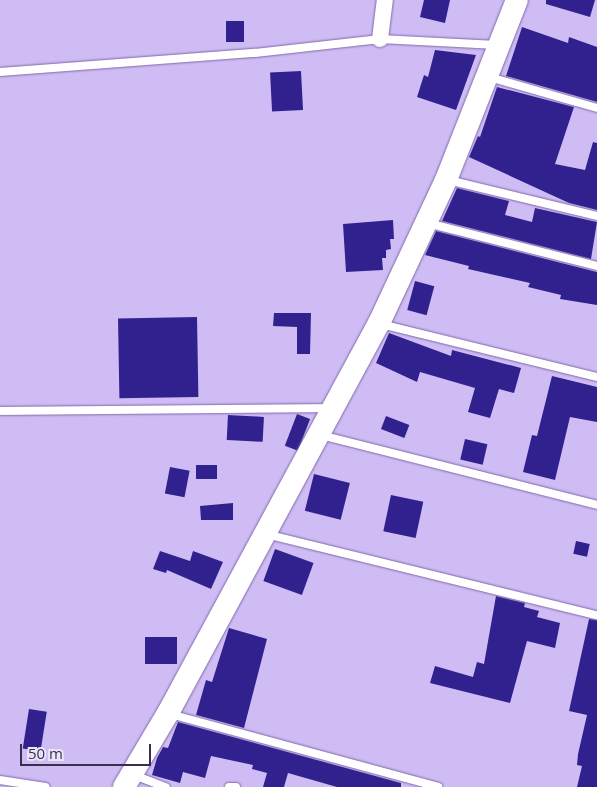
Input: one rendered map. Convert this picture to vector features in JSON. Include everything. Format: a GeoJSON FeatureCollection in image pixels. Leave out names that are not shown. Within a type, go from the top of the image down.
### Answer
{"type":"FeatureCollection","features":[{"type":"Feature","properties":{"kind":"street"},"geometry":{"type":"LineString","coordinates":[[380,39],[385,0]]}},
{"type":"Feature","properties":{"kind":"street"},"geometry":{"type":"LineString","coordinates":[[128,781],[168,713],[266,534],[332,408],[380,324],[446,180],[489,77],[517,0]]}},
{"type":"Feature","properties":{"kind":"lane"},"geometry":{"type":"LineString","coordinates":[[0,72],[255,53],[380,39],[501,46]]}},
{"type":"Feature","properties":{"kind":"lane"},"geometry":{"type":"LineString","coordinates":[[489,77],[597,108]]}},
{"type":"Feature","properties":{"kind":"lane"},"geometry":{"type":"LineString","coordinates":[[446,180],[597,216]]}},
{"type":"Feature","properties":{"kind":"lane"},"geometry":{"type":"LineString","coordinates":[[427,223],[597,266]]}},
{"type":"Feature","properties":{"kind":"lane"},"geometry":{"type":"LineString","coordinates":[[380,324],[597,377]]}},
{"type":"Feature","properties":{"kind":"lane"},"geometry":{"type":"LineString","coordinates":[[0,411],[332,408]]}},
{"type":"Feature","properties":{"kind":"lane"},"geometry":{"type":"LineString","coordinates":[[319,434],[597,505]]}},
{"type":"Feature","properties":{"kind":"lane"},"geometry":{"type":"LineString","coordinates":[[266,534],[597,615]]}},
{"type":"Feature","properties":{"kind":"lane"},"geometry":{"type":"LineString","coordinates":[[168,713],[438,787]]}},
{"type":"Feature","properties":{"kind":"lane"},"geometry":{"type":"LineString","coordinates":[[0,780],[46,787]]}},
{"type":"Feature","properties":{"kind":"lane"},"geometry":{"type":"LineString","coordinates":[[128,781],[166,787]]}},
{"type":"Feature","properties":{"kind":"lane"},"geometry":{"type":"LineString","coordinates":[[229,787],[236,787]]}},
{"type":"Feature","properties":{"kind":"building"},"geometry":{"type":"Polygon","coordinates":[[[424,0],[450,0],[445,23],[420,17],[424,0]]]}},
{"type":"Feature","properties":{"kind":"building"},"geometry":{"type":"Polygon","coordinates":[[[546,0],[595,0],[590,17],[546,4],[546,0]]]}},
{"type":"Feature","properties":{"kind":"building"},"geometry":{"type":"Polygon","coordinates":[[[226,21],[244,21],[244,42],[226,42],[226,21]]]}},
{"type":"Feature","properties":{"kind":"building"},"geometry":{"type":"Polygon","coordinates":[[[522,27],[568,43],[569,37],[597,47],[597,102],[506,76],[522,27]]]}},
{"type":"Feature","properties":{"kind":"building"},"geometry":{"type":"Polygon","coordinates":[[[435,50],[476,55],[456,110],[417,97],[424,75],[428,77],[435,50]]]}},
{"type":"Feature","properties":{"kind":"building"},"geometry":{"type":"Polygon","coordinates":[[[301,71],[303,110],[272,112],[270,73],[301,71]]]}},
{"type":"Feature","properties":{"kind":"building"},"geometry":{"type":"Polygon","coordinates":[[[497,87],[574,107],[555,164],[585,170],[593,142],[597,143],[597,210],[569,203],[469,157],[478,136],[480,137],[497,87]]]}},
{"type":"Feature","properties":{"kind":"building"},"geometry":{"type":"Polygon","coordinates":[[[457,188],[509,201],[505,215],[532,222],[535,208],[597,222],[591,259],[442,221],[457,188]]]}},
{"type":"Feature","properties":{"kind":"building"},"geometry":{"type":"Polygon","coordinates":[[[393,220],[394,239],[390,239],[391,249],[386,250],[386,258],[382,258],[383,270],[346,272],[343,224],[393,220]]]}},
{"type":"Feature","properties":{"kind":"building"},"geometry":{"type":"Polygon","coordinates":[[[436,231],[597,272],[597,305],[560,299],[561,295],[528,287],[530,283],[468,269],[469,266],[425,255],[436,231]]]}},
{"type":"Feature","properties":{"kind":"building"},"geometry":{"type":"Polygon","coordinates":[[[415,281],[434,286],[427,315],[407,310],[415,281]]]}},
{"type":"Feature","properties":{"kind":"building"},"geometry":{"type":"Polygon","coordinates":[[[274,313],[311,313],[310,354],[297,354],[297,327],[273,326],[274,313]]]}},
{"type":"Feature","properties":{"kind":"building"},"geometry":{"type":"Polygon","coordinates":[[[197,317],[198,397],[119,398],[118,318],[197,317]]]}},
{"type":"Feature","properties":{"kind":"building"},"geometry":{"type":"Polygon","coordinates":[[[389,333],[451,356],[452,350],[521,368],[514,393],[499,389],[490,418],[468,412],[475,388],[420,372],[417,382],[376,363],[389,333]]]}},
{"type":"Feature","properties":{"kind":"building"},"geometry":{"type":"Polygon","coordinates":[[[552,376],[597,387],[597,422],[570,417],[555,480],[523,472],[532,435],[537,436],[552,376]]]}},
{"type":"Feature","properties":{"kind":"building"},"geometry":{"type":"Polygon","coordinates":[[[297,414],[310,419],[298,451],[285,446],[297,414]]]}},
{"type":"Feature","properties":{"kind":"building"},"geometry":{"type":"Polygon","coordinates":[[[228,415],[264,417],[263,442],[227,440],[228,415]]]}},
{"type":"Feature","properties":{"kind":"building"},"geometry":{"type":"Polygon","coordinates":[[[386,416],[409,425],[404,438],[381,429],[386,416]]]}},
{"type":"Feature","properties":{"kind":"building"},"geometry":{"type":"Polygon","coordinates":[[[465,439],[487,444],[483,465],[460,459],[465,439]]]}},
{"type":"Feature","properties":{"kind":"building"},"geometry":{"type":"Polygon","coordinates":[[[196,465],[217,465],[217,479],[196,479],[196,465]]]}},
{"type":"Feature","properties":{"kind":"building"},"geometry":{"type":"Polygon","coordinates":[[[170,467],[190,471],[184,497],[165,494],[170,467]]]}},
{"type":"Feature","properties":{"kind":"building"},"geometry":{"type":"Polygon","coordinates":[[[314,474],[350,483],[341,520],[305,511],[314,474]]]}},
{"type":"Feature","properties":{"kind":"building"},"geometry":{"type":"Polygon","coordinates":[[[391,495],[423,502],[416,538],[383,531],[391,495]]]}},
{"type":"Feature","properties":{"kind":"building"},"geometry":{"type":"Polygon","coordinates":[[[233,503],[233,520],[201,520],[200,506],[233,503]]]}},
{"type":"Feature","properties":{"kind":"building"},"geometry":{"type":"Polygon","coordinates":[[[576,541],[590,544],[587,557],[573,554],[576,541]]]}},
{"type":"Feature","properties":{"kind":"building"},"geometry":{"type":"Polygon","coordinates":[[[275,549],[314,563],[302,595],[263,581],[275,549]]]}},
{"type":"Feature","properties":{"kind":"building"},"geometry":{"type":"Polygon","coordinates":[[[160,551],[190,561],[193,551],[223,562],[211,589],[167,570],[166,573],[153,569],[160,551]]]}},
{"type":"Feature","properties":{"kind":"building"},"geometry":{"type":"Polygon","coordinates":[[[496,596],[525,603],[524,607],[539,611],[537,617],[560,623],[555,648],[527,641],[510,703],[430,683],[435,666],[473,677],[477,662],[484,664],[496,596]]]}},
{"type":"Feature","properties":{"kind":"building"},"geometry":{"type":"Polygon","coordinates":[[[589,619],[597,620],[597,787],[577,787],[582,766],[577,765],[578,754],[587,715],[569,711],[589,619]]]}},
{"type":"Feature","properties":{"kind":"building"},"geometry":{"type":"Polygon","coordinates":[[[229,628],[267,639],[244,728],[196,715],[206,680],[212,682],[229,628]]]}},
{"type":"Feature","properties":{"kind":"building"},"geometry":{"type":"Polygon","coordinates":[[[145,637],[177,637],[177,664],[145,664],[145,637]]]}},
{"type":"Feature","properties":{"kind":"building"},"geometry":{"type":"Polygon","coordinates":[[[29,709],[47,712],[41,751],[23,749],[29,709]]]}},
{"type":"Feature","properties":{"kind":"building"},"geometry":{"type":"Polygon","coordinates":[[[178,722],[401,783],[401,787],[337,787],[288,773],[284,787],[263,787],[267,773],[252,769],[253,765],[211,756],[205,778],[183,772],[180,783],[152,775],[157,758],[163,747],[168,748],[178,722]]]}}]}
